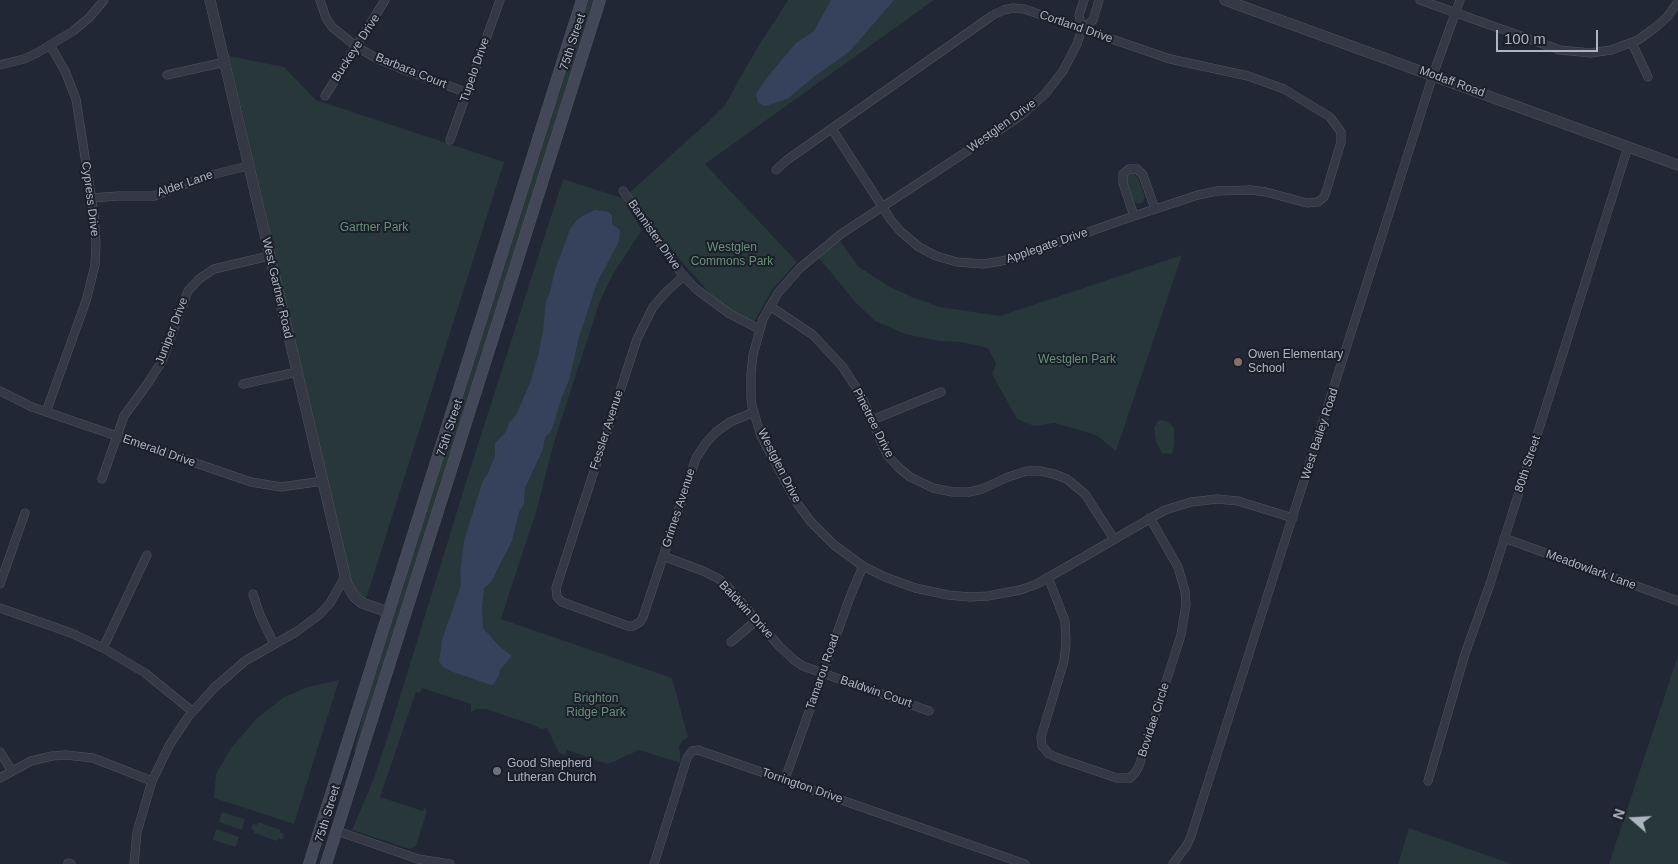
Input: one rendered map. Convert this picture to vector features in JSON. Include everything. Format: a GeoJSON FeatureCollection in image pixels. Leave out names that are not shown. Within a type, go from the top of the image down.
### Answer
{"type":"FeatureCollection","features":[{"type":"Feature","properties":{"kind":"main road","name":"75th Street"},"geometry":{"type":"LineString","coordinates":[[309,864],[582,0]]}},
{"type":"Feature","properties":{"kind":"main road","name":"75th Street"},"geometry":{"type":"LineString","coordinates":[[326,864],[600,0]]}},
{"type":"Feature","properties":{"kind":"main road"},"geometry":{"type":"LineString","coordinates":[[327,806],[333,828],[337,831]]}},
{"type":"Feature","properties":{"kind":"street"},"geometry":{"type":"LineString","coordinates":[[0,65],[24,59],[50,45],[82,24],[104,0]]}},
{"type":"Feature","properties":{"kind":"street","name":"West Gartner Road"},"geometry":{"type":"LineString","coordinates":[[210,0],[345,577],[350,591],[358,600],[368,606],[388,612]]}},
{"type":"Feature","properties":{"kind":"street","name":"Barbara Court"},"geometry":{"type":"LineString","coordinates":[[320,0],[326,18],[332,27],[357,47],[376,58],[402,69],[468,93]]}},
{"type":"Feature","properties":{"kind":"street","name":"Buckeye Drive"},"geometry":{"type":"LineString","coordinates":[[326,96],[385,0]]}},
{"type":"Feature","properties":{"kind":"street","name":"Tupelo Drive"},"geometry":{"type":"LineString","coordinates":[[450,140],[500,0]]}},
{"type":"Feature","properties":{"kind":"street","name":"Westglen Drive"},"geometry":{"type":"LineString","coordinates":[[1084,0],[1079,15],[1082,29],[1077,44],[1063,71],[1045,94],[1024,113],[841,234],[814,256],[786,283],[770,306],[759,328],[754,350],[751,373],[751,397],[761,436],[797,503],[823,535],[841,550],[863,566],[885,577],[915,588],[960,597],[1005,594],[1037,584],[1174,506],[1191,502],[1217,500],[1246,503],[1293,518]]}},
{"type":"Feature","properties":{"kind":"street","name":"Westglen Drive"},"geometry":{"type":"LineString","coordinates":[[1082,29],[1093,20],[1099,0]]}},
{"type":"Feature","properties":{"kind":"street","name":"Modaff Road"},"geometry":{"type":"LineString","coordinates":[[1225,0],[1678,165]]}},
{"type":"Feature","properties":{"kind":"street"},"geometry":{"type":"LineString","coordinates":[[1420,0],[1543,44],[1576,53],[1611,50],[1632,43],[1656,27],[1667,17],[1678,2]]}},
{"type":"Feature","properties":{"kind":"street","name":"West Bailey Road"},"geometry":{"type":"LineString","coordinates":[[1173,864],[1191,836],[1433,75],[1460,0]]}},
{"type":"Feature","properties":{"kind":"street","name":"Cortland Drive"},"geometry":{"type":"LineString","coordinates":[[776,170],[787,160],[1000,11],[1013,8],[1024,9],[1170,59],[1248,76],[1295,94],[1330,117],[1339,128],[1341,136],[1341,146],[1326,192],[1324,197],[1318,202]]}},
{"type":"Feature","properties":{"kind":"street"},"geometry":{"type":"LineString","coordinates":[[1632,43],[1648,77]]}},
{"type":"Feature","properties":{"kind":"street","name":"Cypress Drive"},"geometry":{"type":"LineString","coordinates":[[46,412],[91,285],[96,245],[92,198],[76,99],[65,71],[50,45]]}},
{"type":"Feature","properties":{"kind":"street"},"geometry":{"type":"LineString","coordinates":[[167,75],[225,62]]}},
{"type":"Feature","properties":{"kind":"street","name":"Applegate Drive"},"geometry":{"type":"LineString","coordinates":[[832,129],[900,231],[919,247],[948,260],[975,264],[993,263],[1020,256],[1198,195],[1225,190],[1251,190],[1307,203],[1318,202]]}},
{"type":"Feature","properties":{"kind":"street","name":"80th Street"},"geometry":{"type":"LineString","coordinates":[[1428,780],[1465,654],[1504,538],[1628,146]]}},
{"type":"Feature","properties":{"kind":"street","name":"Alder Lane"},"geometry":{"type":"LineString","coordinates":[[92,198],[154,196],[207,176],[248,166]]}},
{"type":"Feature","properties":{"kind":"street"},"geometry":{"type":"LineString","coordinates":[[1134,216],[1122,178],[1123,174],[1129,169],[1137,169],[1143,175],[1155,209]]}},
{"type":"Feature","properties":{"kind":"street","name":"Bannister Drive"},"geometry":{"type":"LineString","coordinates":[[623,191],[684,276],[718,307],[759,328]]}},
{"type":"Feature","properties":{"kind":"street","name":"Juniper Drive"},"geometry":{"type":"LineString","coordinates":[[102,479],[124,416],[162,361],[184,298],[192,285],[214,269],[269,256]]}},
{"type":"Feature","properties":{"kind":"street","name":"Fessler Avenue"},"geometry":{"type":"LineString","coordinates":[[634,626],[624,625],[566,605],[558,596],[556,588],[642,326],[653,307],[684,276]]}},
{"type":"Feature","properties":{"kind":"street","name":"Pinetree Drive"},"geometry":{"type":"LineString","coordinates":[[770,306],[806,330],[829,351],[852,380],[861,395],[882,444],[894,464],[910,477],[922,484],[943,491],[969,492],[982,489],[1026,471],[1054,474],[1067,479],[1085,494],[1114,539]]}},
{"type":"Feature","properties":{"kind":"street"},"geometry":{"type":"LineString","coordinates":[[243,384],[297,372]]}},
{"type":"Feature","properties":{"kind":"street","name":"Emerald Drive"},"geometry":{"type":"LineString","coordinates":[[0,391],[20,402],[46,412],[260,484],[281,487],[323,481]]}},
{"type":"Feature","properties":{"kind":"street"},"geometry":{"type":"LineString","coordinates":[[872,420],[941,392]]}},
{"type":"Feature","properties":{"kind":"street","name":"Grimes Avenue"},"geometry":{"type":"LineString","coordinates":[[634,626],[643,617],[691,469],[700,450],[716,432],[730,422],[754,412]]}},
{"type":"Feature","properties":{"kind":"street"},"geometry":{"type":"LineString","coordinates":[[0,584],[25,513]]}},
{"type":"Feature","properties":{"kind":"street","name":"Bovidae Circle"},"geometry":{"type":"LineString","coordinates":[[1048,577],[1065,621],[1066,643],[1064,661],[1041,737],[1042,746],[1046,752],[1058,758],[1117,778],[1130,778],[1135,774],[1139,766],[1181,634],[1186,604],[1186,591],[1178,567],[1150,518]]}},
{"type":"Feature","properties":{"kind":"street","name":"Meadowlark Lane"},"geometry":{"type":"LineString","coordinates":[[1504,538],[1678,602]]}},
{"type":"Feature","properties":{"kind":"street"},"geometry":{"type":"LineString","coordinates":[[104,648],[147,555]]}},
{"type":"Feature","properties":{"kind":"street","name":"Baldwin Drive"},"geometry":{"type":"LineString","coordinates":[[662,556],[703,570],[719,579],[794,660],[823,673]]}},
{"type":"Feature","properties":{"kind":"street","name":"Tamarou Road"},"geometry":{"type":"LineString","coordinates":[[785,780],[850,596],[863,566]]}},
{"type":"Feature","properties":{"kind":"street"},"geometry":{"type":"LineString","coordinates":[[134,864],[137,832],[152,781],[170,744],[192,711],[214,688],[245,661],[296,632],[319,615],[330,603],[345,577]]}},
{"type":"Feature","properties":{"kind":"street"},"geometry":{"type":"LineString","coordinates":[[253,594],[260,616],[274,644]]}},
{"type":"Feature","properties":{"kind":"street"},"geometry":{"type":"LineString","coordinates":[[0,608],[71,633],[104,648],[145,673],[192,711]]}},
{"type":"Feature","properties":{"kind":"street"},"geometry":{"type":"LineString","coordinates":[[731,642],[757,620]]}},
{"type":"Feature","properties":{"kind":"street","name":"Baldwin Court"},"geometry":{"type":"LineString","coordinates":[[823,673],[929,711]]}},
{"type":"Feature","properties":{"kind":"street","name":"Torrington Drive"},"geometry":{"type":"LineString","coordinates":[[654,864],[687,758],[692,751],[701,750],[1025,864]]}},
{"type":"Feature","properties":{"kind":"street"},"geometry":{"type":"LineString","coordinates":[[0,752],[12,771]]}},
{"type":"Feature","properties":{"kind":"street"},"geometry":{"type":"LineString","coordinates":[[0,778],[23,764],[40,758],[74,755],[93,758],[152,781]]}},
{"type":"Feature","properties":{"kind":"street"},"geometry":{"type":"LineString","coordinates":[[337,831],[418,859],[433,863],[450,864]]}},
{"type":"Feature","properties":{"kind":"green space"},"geometry":{"type":"Polygon","coordinates":[[[587,0],[596,0],[358,752],[354,751],[374,668],[587,0]]]}},
{"type":"Feature","properties":{"kind":"green space","name":"Westglen Commons Park"},"geometry":{"type":"Polygon","coordinates":[[[788,0],[934,0],[705,164],[797,262],[772,290],[754,322],[735,313],[714,298],[650,223],[629,193],[725,105],[756,50],[788,0]]]}},
{"type":"Feature","properties":{"kind":"green space","name":"Gartner Park"},"geometry":{"type":"Polygon","coordinates":[[[229,56],[284,67],[316,100],[504,162],[366,599],[359,595],[352,585],[229,56]]]}},
{"type":"Feature","properties":{"kind":"green space"},"geometry":{"type":"Polygon","coordinates":[[[1133,173],[1138,178],[1145,197],[1140,204],[1133,200],[1126,181],[1127,176],[1133,173]]]}},
{"type":"Feature","properties":{"kind":"green space","name":"Brighton Ridge Park"},"geometry":{"type":"Polygon","coordinates":[[[563,179],[622,198],[642,230],[613,274],[600,301],[555,439],[536,512],[501,619],[672,678],[688,737],[682,741],[679,747],[681,763],[639,750],[608,764],[567,750],[565,755],[559,753],[547,728],[540,729],[486,709],[477,709],[471,712],[471,704],[422,688],[420,693],[416,692],[380,797],[423,811],[424,807],[427,811],[416,846],[410,849],[352,830],[374,778],[390,729],[472,463],[563,179]]]}},
{"type":"Feature","properties":{"kind":"green space","name":"Westglen Park"},"geometry":{"type":"Polygon","coordinates":[[[840,241],[858,266],[888,286],[940,307],[1000,316],[1182,255],[1116,451],[1096,435],[1055,423],[1034,426],[1017,419],[992,374],[996,364],[988,348],[905,334],[875,321],[856,303],[819,258],[840,241]]]}},
{"type":"Feature","properties":{"kind":"green space"},"geometry":{"type":"Polygon","coordinates":[[[1158,421],[1168,422],[1174,428],[1175,441],[1172,454],[1162,453],[1156,442],[1154,427],[1158,421]]]}},
{"type":"Feature","properties":{"kind":"green space"},"geometry":{"type":"Polygon","coordinates":[[[1678,655],[1678,864],[1609,864],[1653,731],[1678,655]]]}},
{"type":"Feature","properties":{"kind":"green space"},"geometry":{"type":"Polygon","coordinates":[[[339,680],[294,824],[214,798],[216,774],[231,748],[257,718],[284,697],[308,687],[339,680]]]}},
{"type":"Feature","properties":{"kind":"green space"},"geometry":{"type":"Polygon","coordinates":[[[222,812],[245,819],[242,830],[219,822],[222,812]]]}},
{"type":"Feature","properties":{"kind":"green space"},"geometry":{"type":"Polygon","coordinates":[[[258,822],[281,830],[280,832],[284,834],[282,840],[278,838],[277,841],[254,833],[255,831],[251,829],[253,824],[257,825],[258,822]]]}},
{"type":"Feature","properties":{"kind":"green space"},"geometry":{"type":"Polygon","coordinates":[[[1409,828],[1483,854],[1512,864],[1398,864],[1409,828]]]}},
{"type":"Feature","properties":{"kind":"green space"},"geometry":{"type":"Polygon","coordinates":[[[216,829],[239,837],[236,847],[213,840],[216,829]]]}},
{"type":"Feature","properties":{"kind":"water"},"geometry":{"type":"Polygon","coordinates":[[[831,0],[894,0],[851,50],[787,99],[765,106],[758,103],[756,94],[765,80],[796,43],[814,31],[831,0]]]}},
{"type":"Feature","properties":{"kind":"water"},"geometry":{"type":"Polygon","coordinates":[[[595,210],[608,212],[612,215],[612,224],[620,230],[619,241],[596,285],[579,337],[569,380],[553,426],[545,437],[543,449],[525,488],[524,504],[519,512],[512,541],[491,582],[484,588],[483,628],[499,646],[511,655],[500,670],[494,684],[491,685],[443,667],[439,661],[442,640],[460,588],[464,541],[482,483],[495,456],[495,443],[505,433],[509,423],[516,415],[530,383],[543,331],[546,301],[555,270],[570,229],[577,220],[595,210]]]}},
{"type":"Feature","properties":{"kind":"place","name":"Owen Elementary School"},"geometry":{"type":"Point","coordinates":[1238,362]}},
{"type":"Feature","properties":{"kind":"place","name":"Good Shepherd Lutheran Church"},"geometry":{"type":"Point","coordinates":[497,771]}}]}
